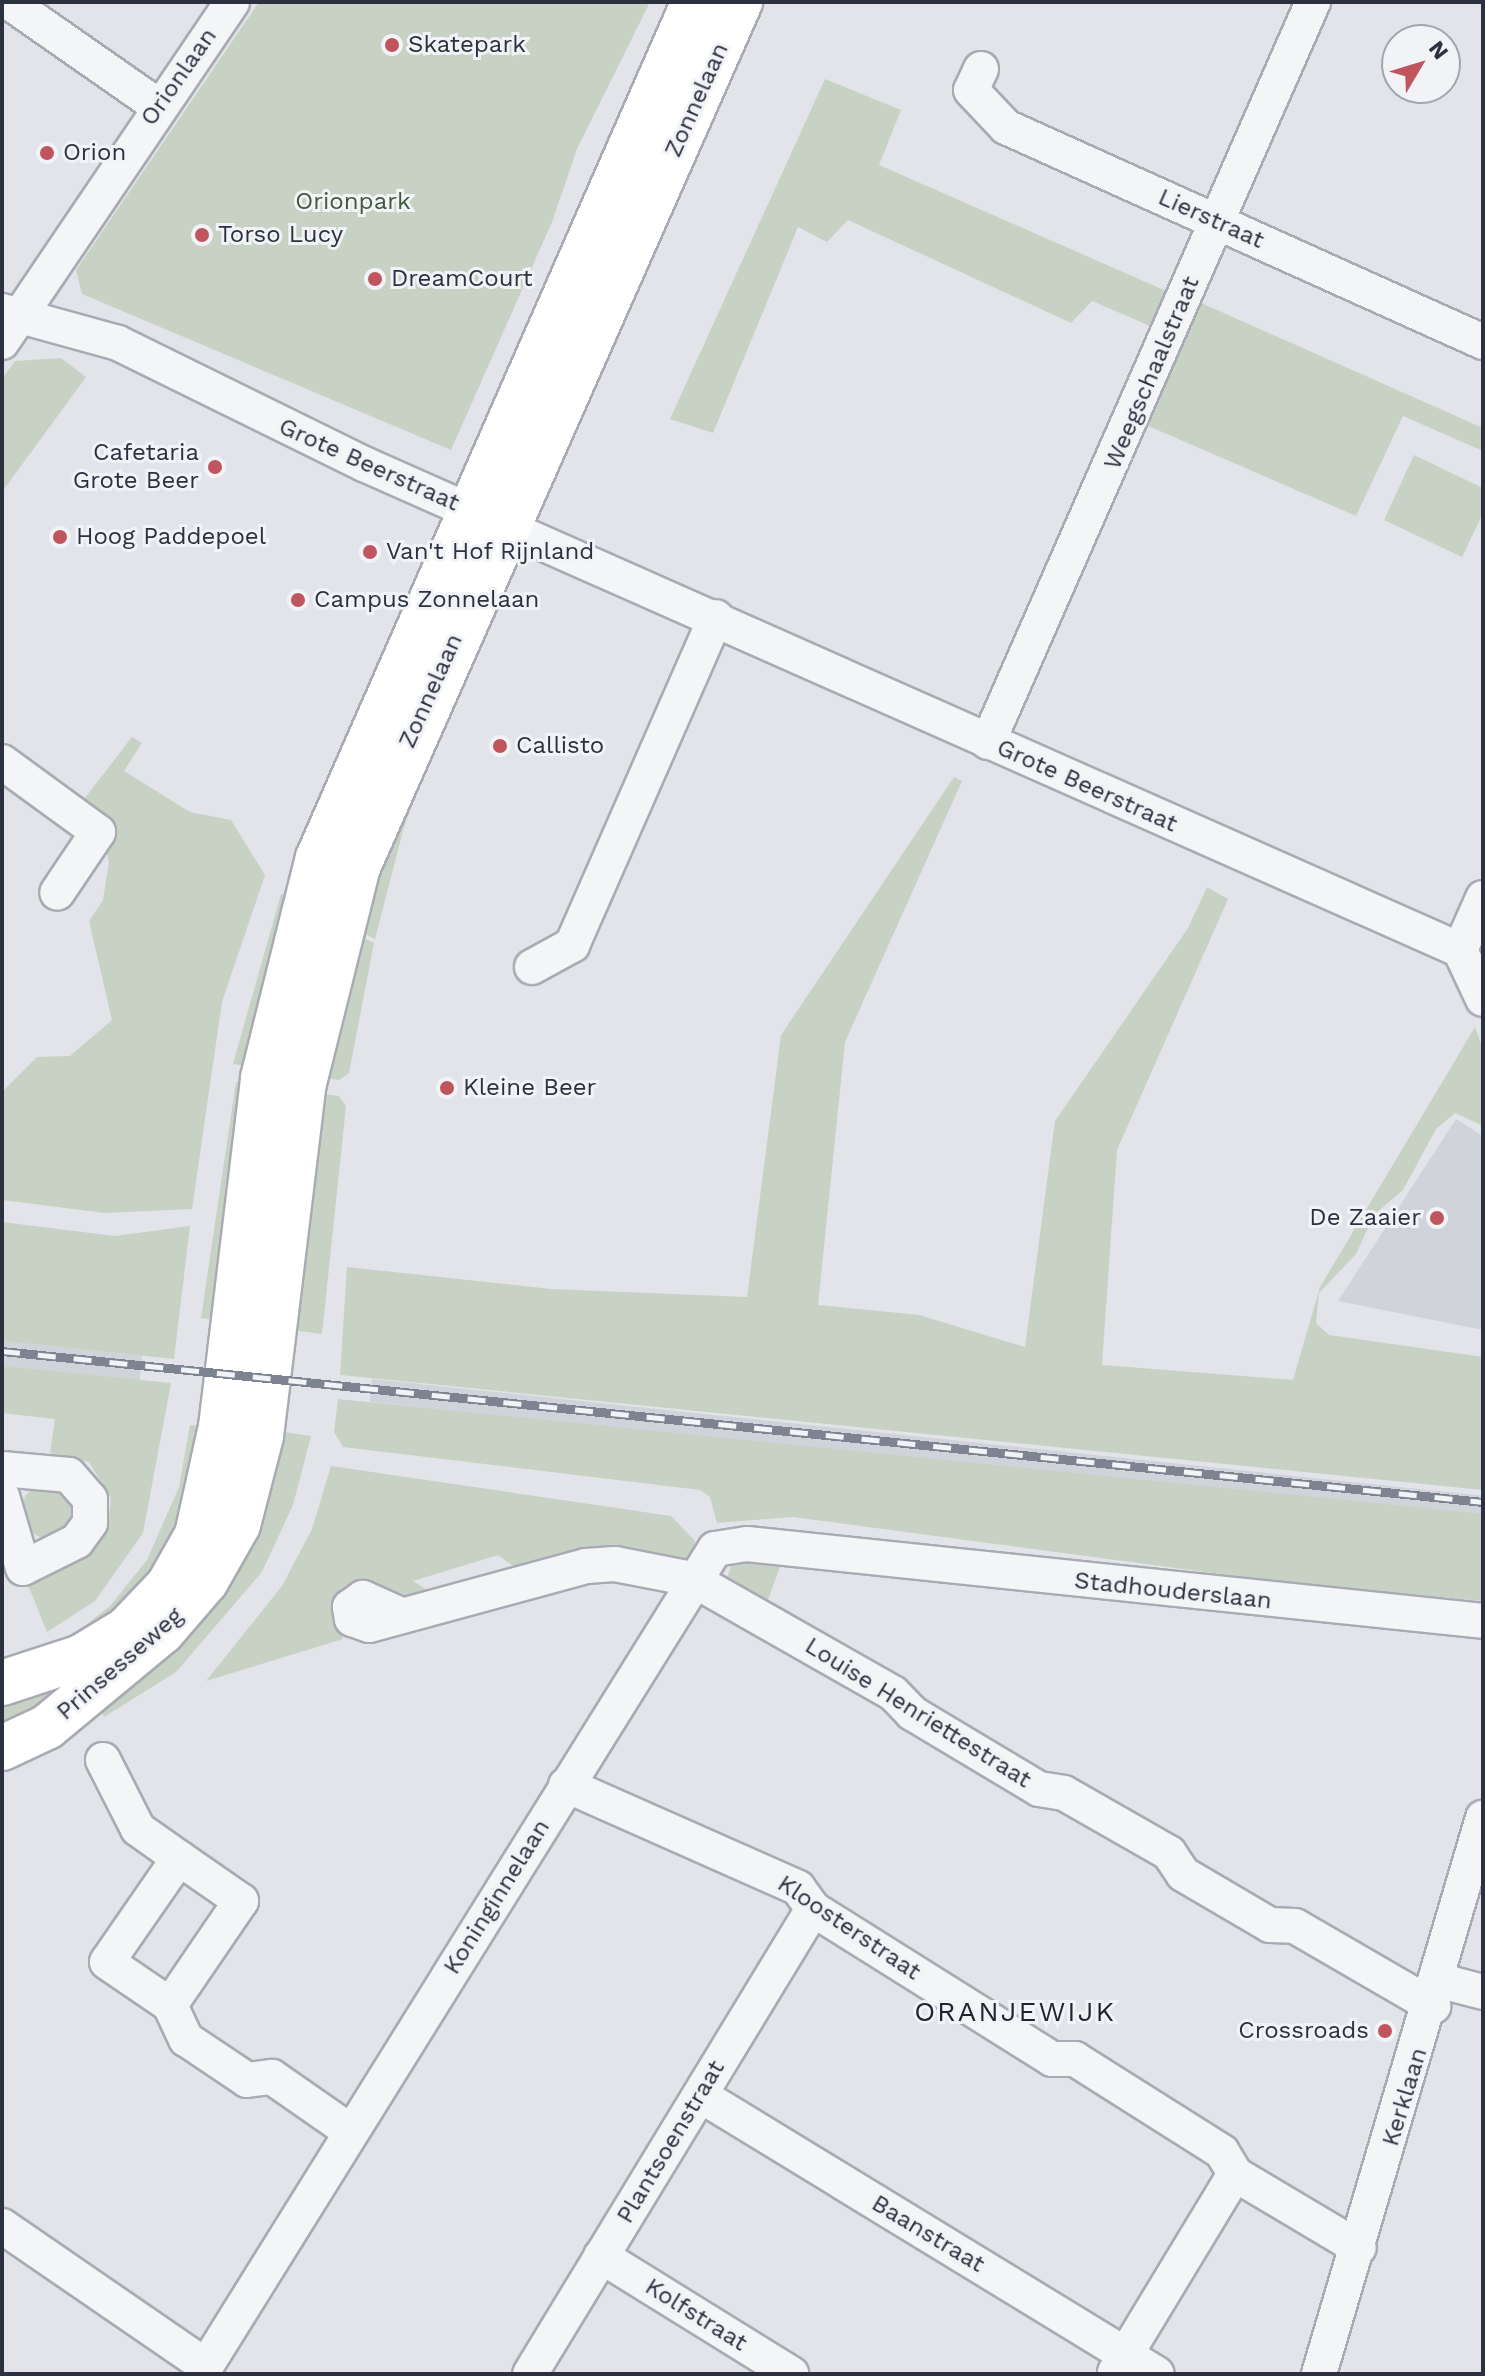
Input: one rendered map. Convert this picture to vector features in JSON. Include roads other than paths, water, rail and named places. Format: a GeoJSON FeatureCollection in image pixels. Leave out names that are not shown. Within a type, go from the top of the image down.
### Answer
{"type":"FeatureCollection","features":[{"type":"Feature","properties":{"kind":"street"},"geometry":{"type":"LineString","coordinates":[[9,2],[158,106]]}},
{"type":"Feature","properties":{"kind":"street","name":"Orionlaan"},"geometry":{"type":"LineString","coordinates":[[2,342],[12,312],[232,2]]}},
{"type":"Feature","properties":{"kind":"street","name":"Zonnelaan"},"geometry":{"type":"LineString","coordinates":[[256,1325],[330,959],[377,815],[487,518],[694,2]]}},
{"type":"Feature","properties":{"kind":"street","name":"Zonnelaan"},"geometry":{"type":"LineString","coordinates":[[487,518],[740,2]]}},
{"type":"Feature","properties":{"kind":"street","name":"Weegschaalstraat"},"geometry":{"type":"LineString","coordinates":[[988,742],[1155,374],[1215,220],[1313,2]]}},
{"type":"Feature","properties":{"kind":"street","name":"Lierstraat"},"geometry":{"type":"LineString","coordinates":[[981,69],[971,90],[1006,127],[1483,342]]}},
{"type":"Feature","properties":{"kind":"street"},"geometry":{"type":"LineString","coordinates":[[2,284],[12,312]]}},
{"type":"Feature","properties":{"kind":"street","name":"Grote Beerstraat"},"geometry":{"type":"LineString","coordinates":[[12,312],[118,343],[487,518],[716,617],[988,742],[1460,950]]}},
{"type":"Feature","properties":{"kind":"street"},"geometry":{"type":"LineString","coordinates":[[532,967],[572,945],[716,617]]}},
{"type":"Feature","properties":{"kind":"street"},"geometry":{"type":"LineString","coordinates":[[2,762],[98,832],[57,893]]}},
{"type":"Feature","properties":{"kind":"street"},"geometry":{"type":"LineString","coordinates":[[1483,898],[1460,950],[1483,999]]}},
{"type":"Feature","properties":{"kind":"street","name":"Prinsesseweg"},"geometry":{"type":"LineString","coordinates":[[2,1683],[102,1646],[148,1609],[184,1562],[207,1507],[256,1325]]}},
{"type":"Feature","properties":{"kind":"street","name":"Prinsesseweg"},"geometry":{"type":"LineString","coordinates":[[2,1748],[57,1719],[162,1632],[206,1581],[249,1496],[256,1325]]}},
{"type":"Feature","properties":{"kind":"street"},"geometry":{"type":"LineString","coordinates":[[2,1469],[69,1475],[90,1499],[84,1534],[23,1568],[2,1496]]}},
{"type":"Feature","properties":{"kind":"street","name":"Koninginnelaan"},"geometry":{"type":"LineString","coordinates":[[204,2370],[692,1579],[723,1544],[864,1556]]}},
{"type":"Feature","properties":{"kind":"street","name":"Stadhouderslaan"},"geometry":{"type":"LineString","coordinates":[[864,1556],[1483,1621]]}},
{"type":"Feature","properties":{"kind":"street"},"geometry":{"type":"LineString","coordinates":[[401,1615],[573,1568],[615,1564],[692,1579]]}},
{"type":"Feature","properties":{"kind":"street","name":"Louise Henriettestraat"},"geometry":{"type":"LineString","coordinates":[[692,1579],[893,1693],[912,1713],[1039,1789],[1064,1793],[1169,1853],[1183,1874],[1270,1925],[1295,1926],[1437,1994],[1483,1992]]}},
{"type":"Feature","properties":{"kind":"street"},"geometry":{"type":"LineString","coordinates":[[103,1760],[138,1829],[241,1901],[170,2005]]}},
{"type":"Feature","properties":{"kind":"street","name":"Kloosterstraat"},"geometry":{"type":"LineString","coordinates":[[566,1785],[798,1888],[813,1909],[1052,2059],[1075,2059],[1222,2152],[1235,2174],[1359,2248]]}},
{"type":"Feature","properties":{"kind":"street","name":"Kerklaan"},"geometry":{"type":"LineString","coordinates":[[1319,2374],[1437,1994],[1481,1834]]}},
{"type":"Feature","properties":{"kind":"street"},"geometry":{"type":"LineString","coordinates":[[179,1858],[107,1962],[170,2005],[186,2039],[247,2080],[272,2077],[351,2132]]}},
{"type":"Feature","properties":{"kind":"street","name":"Plantsoenstraat"},"geometry":{"type":"LineString","coordinates":[[530,2374],[813,1909]]}},
{"type":"Feature","properties":{"kind":"street","name":"Baanstraat"},"geometry":{"type":"LineString","coordinates":[[700,2095],[1119,2364],[1157,2374]]}},
{"type":"Feature","properties":{"kind":"street"},"geometry":{"type":"LineString","coordinates":[[1119,2364],[1235,2174]]}},
{"type":"Feature","properties":{"kind":"street"},"geometry":{"type":"LineString","coordinates":[[2,2226],[204,2370]]}},
{"type":"Feature","properties":{"kind":"street","name":"Kolfstraat"},"geometry":{"type":"LineString","coordinates":[[601,2256],[791,2374]]}},
{"type":"Feature","properties":{"kind":"railway"},"geometry":{"type":"LineString","coordinates":[[2,1351],[1483,1502]]}},
{"type":"Feature","properties":{"kind":"place","name":"Skatepark"},"geometry":{"type":"Point","coordinates":[392,45]}},
{"type":"Feature","properties":{"kind":"place","name":"Orion"},"geometry":{"type":"Point","coordinates":[47,153]}},
{"type":"Feature","properties":{"kind":"place","name":"Torso Lucy"},"geometry":{"type":"Point","coordinates":[202,235]}},
{"type":"Feature","properties":{"kind":"place","name":"DreamCourt"},"geometry":{"type":"Point","coordinates":[375,279]}},
{"type":"Feature","properties":{"kind":"place","name":"Cafetaria Grote Beer"},"geometry":{"type":"Point","coordinates":[215,467]}},
{"type":"Feature","properties":{"kind":"place","name":"Hoog Paddepoel"},"geometry":{"type":"Point","coordinates":[60,537]}},
{"type":"Feature","properties":{"kind":"place","name":"Van't Hof Rijnland"},"geometry":{"type":"Point","coordinates":[370,552]}},
{"type":"Feature","properties":{"kind":"place","name":"Campus Zonnelaan"},"geometry":{"type":"Point","coordinates":[298,600]}},
{"type":"Feature","properties":{"kind":"place","name":"Callisto"},"geometry":{"type":"Point","coordinates":[500,746]}},
{"type":"Feature","properties":{"kind":"place","name":"Kleine Beer"},"geometry":{"type":"Point","coordinates":[447,1088]}},
{"type":"Feature","properties":{"kind":"place","name":"De Zaaier"},"geometry":{"type":"Point","coordinates":[1437,1218]}},
{"type":"Feature","properties":{"kind":"place","name":"Crossroads"},"geometry":{"type":"Point","coordinates":[1385,2031]}},
{"type":"Feature","properties":{"kind":"district","name":"ORANJEWIJK"},"geometry":{"type":"Point","coordinates":[1015,2012]}},
{"type":"Feature","properties":{"kind":"park label","name":"Orionpark"},"geometry":{"type":"Point","coordinates":[353,202]}}]}
